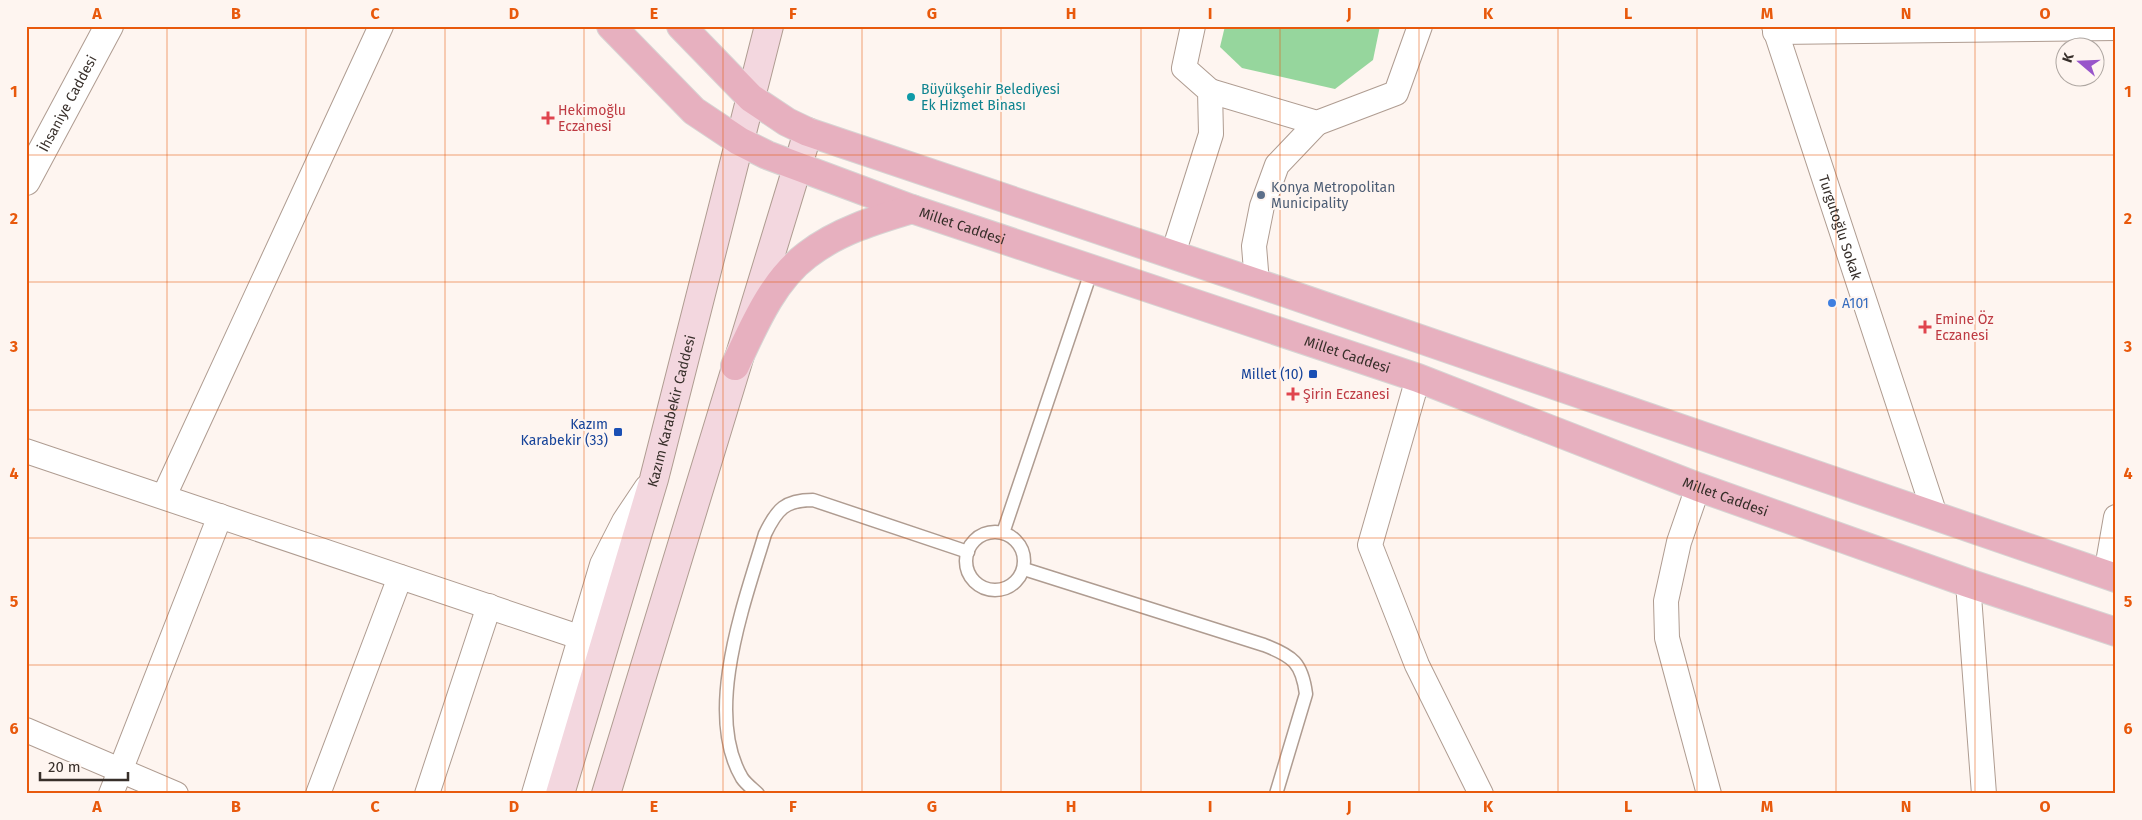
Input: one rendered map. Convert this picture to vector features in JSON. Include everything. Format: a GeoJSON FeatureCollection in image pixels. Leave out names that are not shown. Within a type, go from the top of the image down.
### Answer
{"type":"FeatureCollection","features":[{"type":"Feature","properties":{"kind":"main road","name":"Millet Caddesi"},"geometry":{"type":"LineString","coordinates":[[611,26],[694,111],[739,142],[796,166],[912,209],[1418,378],[1698,487],[1968,583],[2116,632]]}},
{"type":"Feature","properties":{"kind":"main road"},"geometry":{"type":"LineString","coordinates":[[681,26],[751,98],[787,122],[808,132],[1173,254],[2111,576]]}},
{"type":"Feature","properties":{"kind":"main road","name":"Kazım Karabekir Caddesi"},"geometry":{"type":"LineString","coordinates":[[560,794],[654,479],[770,26]]}},
{"type":"Feature","properties":{"kind":"main road"},"geometry":{"type":"LineString","coordinates":[[606,794],[796,166],[808,132]]}},
{"type":"Feature","properties":{"kind":"main road"},"geometry":{"type":"LineString","coordinates":[[735,366],[770,299],[787,274],[806,255],[832,239],[863,224],[912,209]]}},
{"type":"Feature","properties":{"kind":"street","name":"İhsaniye Caddesi"},"geometry":{"type":"LineString","coordinates":[[26,181],[109,26]]}},
{"type":"Feature","properties":{"kind":"street"},"geometry":{"type":"LineString","coordinates":[[164,496],[381,26]]}},
{"type":"Feature","properties":{"kind":"street"},"geometry":{"type":"LineString","coordinates":[[1193,26],[1184,68],[1210,91],[1317,124]]}},
{"type":"Feature","properties":{"kind":"street"},"geometry":{"type":"LineString","coordinates":[[1257,283],[1254,246],[1262,206],[1277,165],[1317,124],[1396,93],[1420,26]]}},
{"type":"Feature","properties":{"kind":"street"},"geometry":{"type":"LineString","coordinates":[[1775,29],[2116,28]]}},
{"type":"Feature","properties":{"kind":"street","name":"Turgutoğlu Sokak"},"geometry":{"type":"LineString","coordinates":[[1775,29],[1935,515]]}},
{"type":"Feature","properties":{"kind":"street"},"geometry":{"type":"LineString","coordinates":[[1173,254],[1211,134],[1210,91]]}},
{"type":"Feature","properties":{"kind":"street"},"geometry":{"type":"LineString","coordinates":[[1418,378],[1370,545],[1417,665],[1481,794]]}},
{"type":"Feature","properties":{"kind":"street"},"geometry":{"type":"LineString","coordinates":[[26,450],[582,638]]}},
{"type":"Feature","properties":{"kind":"street"},"geometry":{"type":"LineString","coordinates":[[536,794],[604,565],[626,522],[654,479]]}},
{"type":"Feature","properties":{"kind":"street"},"geometry":{"type":"LineString","coordinates":[[1698,487],[1679,542],[1666,601],[1667,638],[1710,794]]}},
{"type":"Feature","properties":{"kind":"street"},"geometry":{"type":"LineString","coordinates":[[111,794],[220,516]]}},
{"type":"Feature","properties":{"kind":"street"},"geometry":{"type":"LineString","coordinates":[[2111,576],[2116,517]]}},
{"type":"Feature","properties":{"kind":"street"},"geometry":{"type":"LineString","coordinates":[[318,794],[400,577]]}},
{"type":"Feature","properties":{"kind":"street"},"geometry":{"type":"LineString","coordinates":[[1968,583],[1984,794]]}},
{"type":"Feature","properties":{"kind":"street"},"geometry":{"type":"LineString","coordinates":[[427,794],[489,606]]}},
{"type":"Feature","properties":{"kind":"street"},"geometry":{"type":"LineString","coordinates":[[26,730],[176,794]]}},
{"type":"Feature","properties":{"kind":"lane"},"geometry":{"type":"LineString","coordinates":[[1003,533],[1092,269]]}},
{"type":"Feature","properties":{"kind":"lane"},"geometry":{"type":"LineString","coordinates":[[758,794],[743,779],[733,757],[728,728],[730,666],[736,634],[765,534],[772,519],[782,507],[798,500],[814,500],[968,552]]}},
{"type":"Feature","properties":{"kind":"lane"},"geometry":{"type":"LineString","coordinates":[[994,532],[1003,533],[1018,543],[1023,551],[1024,569],[1020,577],[1006,589],[987,589],[972,579],[966,561],[968,552],[978,538],[994,532]]}},
{"type":"Feature","properties":{"kind":"lane"},"geometry":{"type":"LineString","coordinates":[[1024,569],[1264,645],[1285,653],[1296,662],[1304,677],[1306,694],[1276,794]]}},
{"type":"Feature","properties":{"kind":"green space"},"geometry":{"type":"Polygon","coordinates":[[[1225,26],[1380,26],[1373,60],[1335,89],[1242,68],[1220,47],[1225,26]]]}},
{"type":"Feature","properties":{"kind":"place","name":"Büyükşehir Belediyesi Ek Hizmet Binası"},"geometry":{"type":"Point","coordinates":[911,97]}},
{"type":"Feature","properties":{"kind":"place","name":"Hekimoğlu Eczanesi"},"geometry":{"type":"Point","coordinates":[548,118]}},
{"type":"Feature","properties":{"kind":"place","name":"Konya Metropolitan Municipality"},"geometry":{"type":"Point","coordinates":[1261,195]}},
{"type":"Feature","properties":{"kind":"place","name":"A101"},"geometry":{"type":"Point","coordinates":[1832,303]}},
{"type":"Feature","properties":{"kind":"place","name":"Emine Öz Eczanesi"},"geometry":{"type":"Point","coordinates":[1925,327]}},
{"type":"Feature","properties":{"kind":"place","name":"Millet (10)"},"geometry":{"type":"Point","coordinates":[1313,374]}},
{"type":"Feature","properties":{"kind":"place","name":"Şirin Eczanesi"},"geometry":{"type":"Point","coordinates":[1293,394]}},
{"type":"Feature","properties":{"kind":"place","name":"Kazım Karabekir (33)"},"geometry":{"type":"Point","coordinates":[618,432]}}]}
